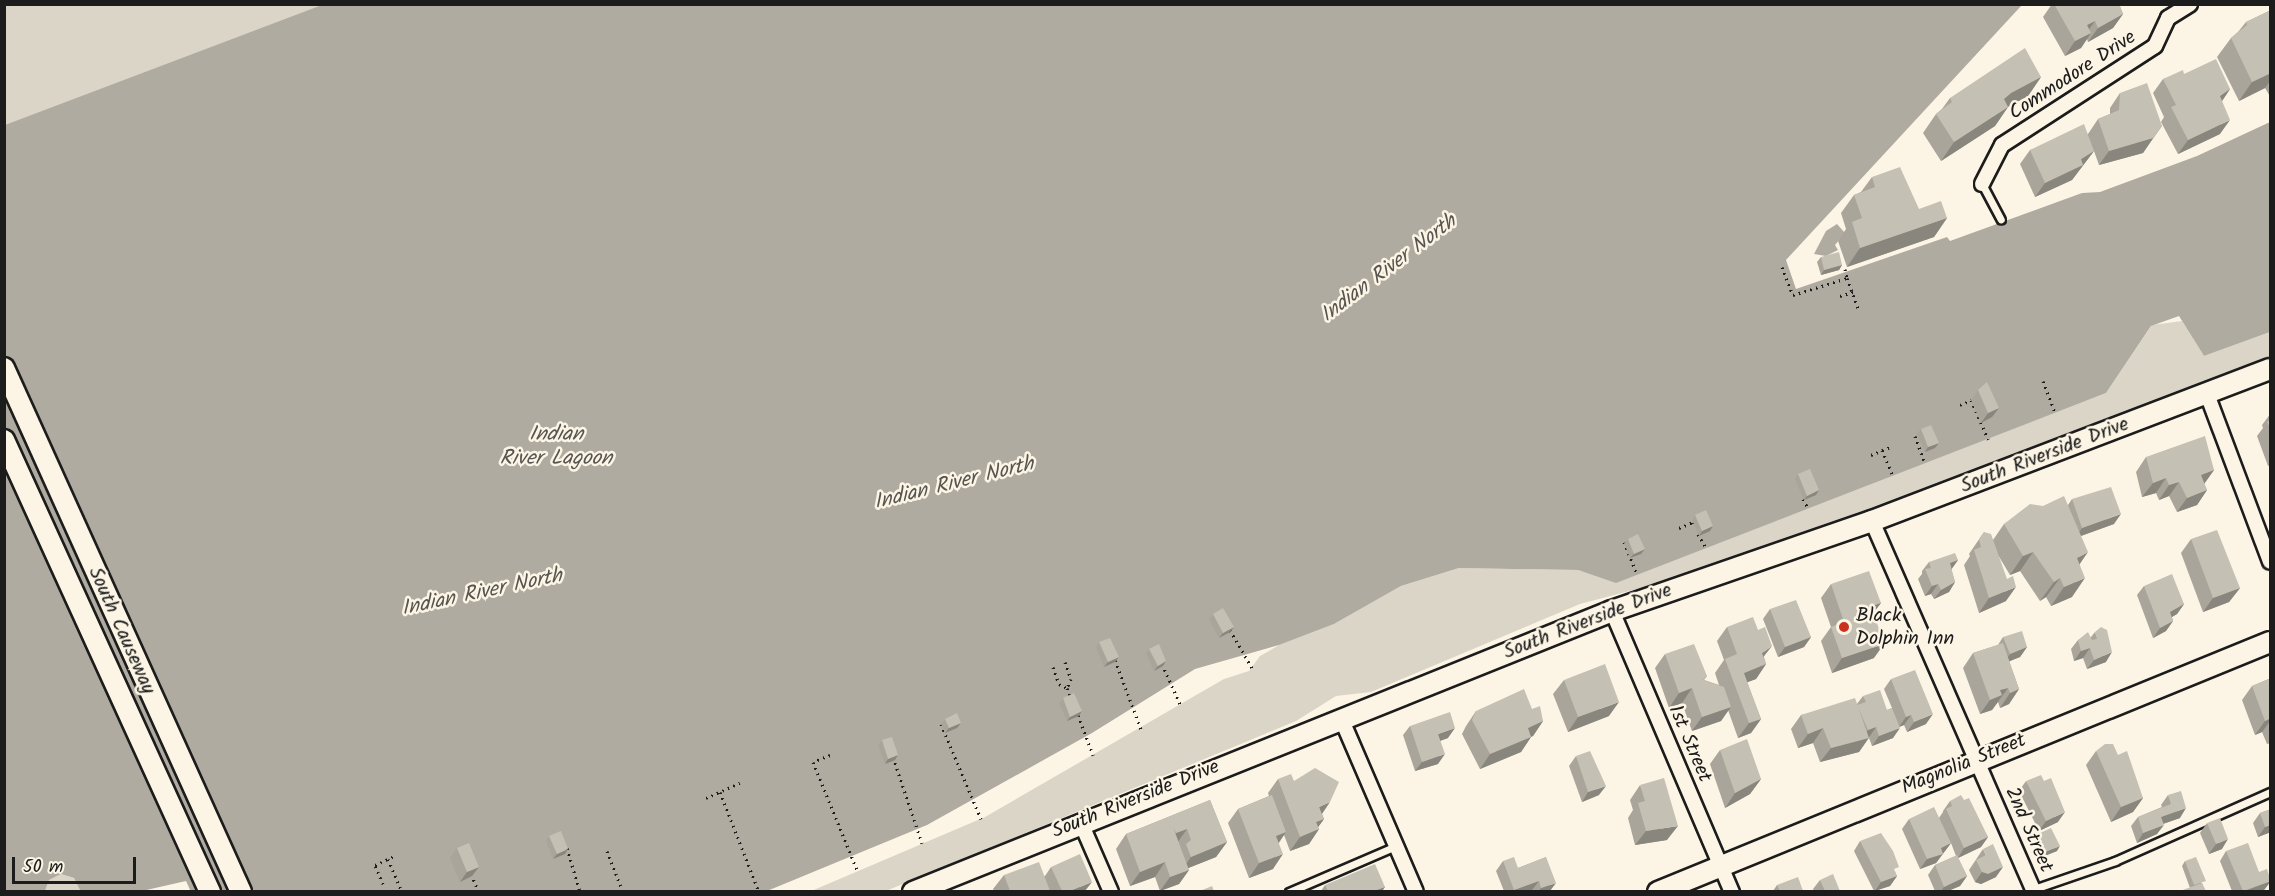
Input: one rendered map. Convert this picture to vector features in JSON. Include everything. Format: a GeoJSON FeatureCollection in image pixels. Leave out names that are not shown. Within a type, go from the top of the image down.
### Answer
{"type":"FeatureCollection","features":[{"type":"Feature","properties":{"kind":"street","name":"Commodore Drive"},"geometry":{"type":"LineString","coordinates":[[1982,184],[2002,145],[2155,46],[2168,18],[2190,4]]}},
{"type":"Feature","properties":{"kind":"street","name":"South Causeway"},"geometry":{"type":"LineString","coordinates":[[4,368],[241,891]]}},
{"type":"Feature","properties":{"kind":"street","name":"South Riverside Drive"},"geometry":{"type":"LineString","coordinates":[[913,891],[1612,611],[1872,521],[2271,369]]}},
{"type":"Feature","properties":{"kind":"street"},"geometry":{"type":"LineString","coordinates":[[2207,394],[2271,562]]}},
{"type":"Feature","properties":{"kind":"street","name":"South Causeway"},"geometry":{"type":"LineString","coordinates":[[4,440],[210,891]]}},
{"type":"Feature","properties":{"kind":"street","name":"2nd Street"},"geometry":{"type":"LineString","coordinates":[[1872,521],[2032,891]]}},
{"type":"Feature","properties":{"kind":"street","name":"1st Street"},"geometry":{"type":"LineString","coordinates":[[1612,611],[1732,891]]}},
{"type":"Feature","properties":{"kind":"street","name":"Magnolia Street"},"geometry":{"type":"LineString","coordinates":[[1658,891],[1974,760],[2271,642]]}},
{"type":"Feature","properties":{"kind":"street"},"geometry":{"type":"LineString","coordinates":[[1341,718],[1416,891]]}},
{"type":"Feature","properties":{"kind":"street"},"geometry":{"type":"LineString","coordinates":[[1081,823],[1111,891]]}},
{"type":"Feature","properties":{"kind":"lane"},"geometry":{"type":"LineString","coordinates":[[1982,184],[2001,219]]}},
{"type":"Feature","properties":{"kind":"lane"},"geometry":{"type":"LineString","coordinates":[[2032,891],[2115,861],[2271,792]]}},
{"type":"Feature","properties":{"kind":"lane"},"geometry":{"type":"LineString","coordinates":[[1289,891],[1396,846]]}},
{"type":"Feature","properties":{"kind":"path"},"geometry":{"type":"LineString","coordinates":[[1782,267],[1793,295],[1847,278]]}},
{"type":"Feature","properties":{"kind":"path"},"geometry":{"type":"LineString","coordinates":[[1845,268],[1858,308]]}},
{"type":"Feature","properties":{"kind":"path"},"geometry":{"type":"LineString","coordinates":[[1786,278],[1791,275]]}},
{"type":"Feature","properties":{"kind":"path"},"geometry":{"type":"LineString","coordinates":[[1840,296],[1853,292]]}},
{"type":"Feature","properties":{"kind":"path"},"geometry":{"type":"LineString","coordinates":[[2043,381],[2055,413]]}},
{"type":"Feature","properties":{"kind":"path"},"geometry":{"type":"LineString","coordinates":[[1960,405],[1971,400],[1988,439]]}},
{"type":"Feature","properties":{"kind":"path"},"geometry":{"type":"LineString","coordinates":[[1915,436],[1925,463]]}},
{"type":"Feature","properties":{"kind":"path"},"geometry":{"type":"LineString","coordinates":[[1871,455],[1892,446]]}},
{"type":"Feature","properties":{"kind":"path"},"geometry":{"type":"LineString","coordinates":[[1882,450],[1893,476]]}},
{"type":"Feature","properties":{"kind":"path"},"geometry":{"type":"LineString","coordinates":[[1799,490],[1808,508]]}},
{"type":"Feature","properties":{"kind":"path"},"geometry":{"type":"LineString","coordinates":[[1679,528],[1693,522],[1706,548]]}},
{"type":"Feature","properties":{"kind":"path"},"geometry":{"type":"LineString","coordinates":[[1624,542],[1637,574]]}},
{"type":"Feature","properties":{"kind":"path"},"geometry":{"type":"LineString","coordinates":[[1225,622],[1252,668]]}},
{"type":"Feature","properties":{"kind":"path"},"geometry":{"type":"LineString","coordinates":[[1112,654],[1141,729]]}},
{"type":"Feature","properties":{"kind":"path"},"geometry":{"type":"LineString","coordinates":[[1159,657],[1181,706]]}},
{"type":"Feature","properties":{"kind":"path"},"geometry":{"type":"LineString","coordinates":[[1065,662],[1071,679],[1067,688]]}},
{"type":"Feature","properties":{"kind":"path"},"geometry":{"type":"LineString","coordinates":[[1053,667],[1059,684],[1067,688],[1093,756]]}},
{"type":"Feature","properties":{"kind":"path"},"geometry":{"type":"LineString","coordinates":[[941,724],[981,819]]}},
{"type":"Feature","properties":{"kind":"path"},"geometry":{"type":"LineString","coordinates":[[891,751],[922,843]]}},
{"type":"Feature","properties":{"kind":"path"},"geometry":{"type":"LineString","coordinates":[[830,755],[813,762],[856,870]]}},
{"type":"Feature","properties":{"kind":"path"},"geometry":{"type":"LineString","coordinates":[[706,798],[740,783]]}},
{"type":"Feature","properties":{"kind":"path"},"geometry":{"type":"LineString","coordinates":[[720,792],[759,891]]}},
{"type":"Feature","properties":{"kind":"path"},"geometry":{"type":"LineString","coordinates":[[565,843],[580,891]]}},
{"type":"Feature","properties":{"kind":"path"},"geometry":{"type":"LineString","coordinates":[[607,851],[623,891]]}},
{"type":"Feature","properties":{"kind":"path"},"geometry":{"type":"LineString","coordinates":[[383,884],[375,865],[394,856]]}},
{"type":"Feature","properties":{"kind":"path"},"geometry":{"type":"LineString","coordinates":[[388,859],[402,891]]}},
{"type":"Feature","properties":{"kind":"path"},"geometry":{"type":"LineString","coordinates":[[469,868],[479,891]]}},
{"type":"Feature","properties":{"kind":"shaded area"},"geometry":{"type":"Polygon","coordinates":[[[4,5],[336,5],[5,129],[4,5]]]}},
{"type":"Feature","properties":{"kind":"shaded area"},"geometry":{"type":"Polygon","coordinates":[[[2182,321],[2204,356],[2270,332],[2270,356],[1725,566],[1580,604],[1371,692],[1336,696],[1296,721],[886,891],[809,892],[985,817],[1224,679],[1249,671],[1260,656],[1281,644],[1334,624],[1401,586],[1459,568],[1578,570],[1616,582],[2106,393],[2152,325],[2182,321]]]}},
{"type":"Feature","properties":{"kind":"shaded area"},"geometry":{"type":"Polygon","coordinates":[[[61,874],[74,878],[81,891],[45,891],[49,880],[61,874]]]}},
{"type":"Feature","properties":{"kind":"water","name":"Indian River Lagoon"},"geometry":{"type":"Polygon","coordinates":[[[322,5],[2022,5],[1786,260],[1796,289],[1947,237],[1950,241],[2082,193],[2100,192],[2197,156],[2270,122],[2270,332],[2204,356],[2179,316],[2151,326],[2106,393],[1616,583],[1578,570],[1459,568],[1401,586],[1334,624],[1279,645],[1195,669],[1092,733],[927,825],[767,891],[191,892],[186,881],[142,891],[81,892],[74,878],[61,874],[49,880],[45,891],[5,892],[5,125],[322,5]]]}},
{"type":"Feature","properties":{"kind":"water"},"geometry":{"type":"Polygon","coordinates":[[[1837,224],[1845,233],[1835,245],[1838,250],[1826,256],[1814,254],[1826,231],[1837,224]]]}},
{"type":"Feature","properties":{"kind":"building"},"geometry":{"type":"Polygon","coordinates":[[[2054,4],[2119,4],[2123,14],[2098,28],[2095,21],[2087,25],[2091,33],[2075,41],[2054,4]]]}},
{"type":"Feature","properties":{"kind":"building"},"geometry":{"type":"Polygon","coordinates":[[[2271,10],[2271,73],[2252,82],[2231,38],[2247,25],[2246,22],[2271,10]]]}},
{"type":"Feature","properties":{"kind":"building"},"geometry":{"type":"Polygon","coordinates":[[[2025,48],[2041,77],[2011,93],[2004,99],[2008,107],[1954,142],[1936,114],[1952,102],[1950,98],[2025,48]]]}},
{"type":"Feature","properties":{"kind":"building"},"geometry":{"type":"Polygon","coordinates":[[[2216,59],[2230,89],[2220,96],[2230,120],[2188,140],[2171,107],[2176,105],[2163,79],[2183,70],[2184,74],[2216,59]]]}},
{"type":"Feature","properties":{"kind":"building"},"geometry":{"type":"Polygon","coordinates":[[[2147,83],[2162,126],[2153,138],[2109,151],[2098,119],[2119,110],[2120,93],[2147,83]]]}},
{"type":"Feature","properties":{"kind":"building"},"geometry":{"type":"Polygon","coordinates":[[[2084,124],[2094,151],[2081,159],[2083,165],[2045,183],[2030,150],[2084,124]]]}},
{"type":"Feature","properties":{"kind":"building"},"geometry":{"type":"Polygon","coordinates":[[[1900,167],[1919,209],[1941,201],[1947,218],[1860,248],[1852,222],[1862,218],[1854,195],[1875,187],[1872,177],[1900,167]]]}},
{"type":"Feature","properties":{"kind":"building"},"geometry":{"type":"Polygon","coordinates":[[[1839,252],[1842,265],[1824,270],[1821,257],[1839,252]]]}},
{"type":"Feature","properties":{"kind":"building"},"geometry":{"type":"Polygon","coordinates":[[[1987,382],[1999,408],[1988,413],[1978,390],[1987,382]]]}},
{"type":"Feature","properties":{"kind":"building"},"geometry":{"type":"Polygon","coordinates":[[[1931,425],[1939,443],[1928,447],[1921,429],[1931,425]]]}},
{"type":"Feature","properties":{"kind":"building"},"geometry":{"type":"Polygon","coordinates":[[[2205,436],[2214,470],[2201,475],[2207,490],[2187,498],[2179,482],[2169,485],[2166,478],[2153,483],[2146,457],[2205,436]]]}},
{"type":"Feature","properties":{"kind":"building"},"geometry":{"type":"Polygon","coordinates":[[[1810,469],[1819,490],[1807,496],[1798,474],[1810,469]]]}},
{"type":"Feature","properties":{"kind":"building"},"geometry":{"type":"Polygon","coordinates":[[[2111,487],[2121,514],[2082,528],[2072,499],[2111,487]]]}},
{"type":"Feature","properties":{"kind":"building"},"geometry":{"type":"Polygon","coordinates":[[[2064,496],[2088,552],[2077,558],[2085,578],[2064,587],[2060,578],[2054,582],[2033,552],[2023,556],[2004,524],[2030,504],[2043,506],[2064,496]]]}},
{"type":"Feature","properties":{"kind":"building"},"geometry":{"type":"Polygon","coordinates":[[[1706,510],[1713,526],[1702,531],[1695,515],[1706,510]]]}},
{"type":"Feature","properties":{"kind":"building"},"geometry":{"type":"Polygon","coordinates":[[[2217,530],[2240,588],[2213,598],[2191,539],[2217,530]]]}},
{"type":"Feature","properties":{"kind":"building"},"geometry":{"type":"Polygon","coordinates":[[[1984,532],[1991,534],[2007,579],[2013,576],[2016,587],[1989,598],[1974,550],[1981,547],[1979,539],[1984,532]]]}},
{"type":"Feature","properties":{"kind":"building"},"geometry":{"type":"Polygon","coordinates":[[[1638,534],[1645,549],[1634,554],[1628,539],[1638,534]]]}},
{"type":"Feature","properties":{"kind":"building"},"geometry":{"type":"Polygon","coordinates":[[[1955,553],[1958,560],[1950,563],[1955,582],[1941,590],[1938,584],[1932,586],[1925,569],[1931,568],[1929,562],[1955,553]]]}},
{"type":"Feature","properties":{"kind":"building"},"geometry":{"type":"Polygon","coordinates":[[[1869,571],[1881,603],[1865,608],[1869,620],[1875,617],[1884,644],[1842,658],[1831,627],[1844,622],[1831,584],[1869,571]]]}},
{"type":"Feature","properties":{"kind":"building"},"geometry":{"type":"Polygon","coordinates":[[[2172,574],[2184,604],[2170,612],[2173,621],[2160,628],[2144,586],[2172,574]]]}},
{"type":"Feature","properties":{"kind":"building"},"geometry":{"type":"Polygon","coordinates":[[[1796,600],[1811,637],[1785,647],[1770,609],[1796,600]]]}},
{"type":"Feature","properties":{"kind":"building"},"geometry":{"type":"Polygon","coordinates":[[[1223,608],[1234,627],[1223,633],[1213,614],[1223,608]]]}},
{"type":"Feature","properties":{"kind":"building"},"geometry":{"type":"Polygon","coordinates":[[[1753,617],[1758,630],[1765,627],[1772,646],[1762,653],[1766,664],[1744,673],[1761,719],[1749,723],[1725,659],[1737,654],[1727,627],[1753,617]]]}},
{"type":"Feature","properties":{"kind":"building"},"geometry":{"type":"Polygon","coordinates":[[[2101,627],[2107,630],[2112,652],[2094,660],[2090,648],[2081,651],[2078,640],[2088,632],[2092,640],[2097,639],[2095,632],[2101,627]]]}},
{"type":"Feature","properties":{"kind":"building"},"geometry":{"type":"Polygon","coordinates":[[[2022,631],[2027,647],[2010,654],[2003,637],[2022,631]]]}},
{"type":"Feature","properties":{"kind":"building"},"geometry":{"type":"Polygon","coordinates":[[[1110,638],[1119,657],[1108,662],[1099,642],[1110,638]]]}},
{"type":"Feature","properties":{"kind":"building"},"geometry":{"type":"Polygon","coordinates":[[[2003,643],[2019,689],[2010,693],[2008,688],[2000,690],[2002,695],[1990,700],[1973,653],[2003,643]]]}},
{"type":"Feature","properties":{"kind":"building"},"geometry":{"type":"Polygon","coordinates":[[[1159,644],[1166,661],[1158,666],[1149,649],[1159,644]]]}},
{"type":"Feature","properties":{"kind":"building"},"geometry":{"type":"Polygon","coordinates":[[[1694,644],[1707,676],[1703,680],[1724,687],[1731,707],[1702,717],[1692,688],[1679,693],[1665,654],[1694,644]]]}},
{"type":"Feature","properties":{"kind":"building"},"geometry":{"type":"Polygon","coordinates":[[[1605,664],[1619,702],[1578,717],[1564,680],[1605,664]]]}},
{"type":"Feature","properties":{"kind":"building"},"geometry":{"type":"Polygon","coordinates":[[[1915,670],[1933,714],[1914,722],[1911,715],[1906,717],[1891,679],[1915,670]]]}},
{"type":"Feature","properties":{"kind":"building"},"geometry":{"type":"Polygon","coordinates":[[[2271,678],[2271,718],[2265,721],[2252,686],[2271,678]]]}},
{"type":"Feature","properties":{"kind":"building"},"geometry":{"type":"Polygon","coordinates":[[[1524,689],[1532,709],[1540,706],[1543,721],[1528,728],[1531,737],[1490,754],[1472,720],[1476,711],[1524,689]]]}},
{"type":"Feature","properties":{"kind":"building"},"geometry":{"type":"Polygon","coordinates":[[[1880,690],[1887,710],[1892,708],[1900,728],[1879,736],[1876,727],[1868,730],[1857,705],[1866,702],[1863,696],[1880,690]]]}},
{"type":"Feature","properties":{"kind":"building"},"geometry":{"type":"Polygon","coordinates":[[[1074,693],[1082,711],[1070,717],[1063,698],[1074,693]]]}},
{"type":"Feature","properties":{"kind":"building"},"geometry":{"type":"Polygon","coordinates":[[[1855,698],[1869,738],[1831,748],[1823,728],[1808,734],[1801,715],[1855,698]]]}},
{"type":"Feature","properties":{"kind":"building"},"geometry":{"type":"Polygon","coordinates":[[[1450,712],[1455,728],[1438,734],[1445,754],[1422,762],[1410,726],[1450,712]]]}},
{"type":"Feature","properties":{"kind":"building"},"geometry":{"type":"Polygon","coordinates":[[[957,713],[961,723],[949,728],[945,719],[957,713]]]}},
{"type":"Feature","properties":{"kind":"building"},"geometry":{"type":"Polygon","coordinates":[[[892,737],[898,755],[888,759],[882,740],[892,737]]]}},
{"type":"Feature","properties":{"kind":"building"},"geometry":{"type":"Polygon","coordinates":[[[1747,739],[1761,779],[1735,793],[1720,750],[1747,739]]]}},
{"type":"Feature","properties":{"kind":"building"},"geometry":{"type":"Polygon","coordinates":[[[2105,744],[2113,744],[2118,755],[2127,751],[2143,798],[2121,807],[2096,751],[2105,744]]]}},
{"type":"Feature","properties":{"kind":"building"},"geometry":{"type":"Polygon","coordinates":[[[1590,751],[1606,786],[1588,792],[1576,756],[1590,751]]]}},
{"type":"Feature","properties":{"kind":"building"},"geometry":{"type":"Polygon","coordinates":[[[1315,768],[1339,782],[1330,802],[1319,807],[1324,819],[1316,822],[1319,829],[1300,837],[1278,779],[1291,774],[1294,781],[1315,768]]]}},
{"type":"Feature","properties":{"kind":"building"},"geometry":{"type":"Polygon","coordinates":[[[2041,775],[2044,781],[2051,778],[2065,812],[2046,821],[2026,781],[2041,775]]]}},
{"type":"Feature","properties":{"kind":"building"},"geometry":{"type":"Polygon","coordinates":[[[1664,778],[1678,826],[1646,831],[1638,803],[1645,801],[1640,785],[1664,778]]]}},
{"type":"Feature","properties":{"kind":"building"},"geometry":{"type":"Polygon","coordinates":[[[2181,791],[2186,808],[2161,817],[2164,825],[2143,833],[2138,817],[2171,804],[2168,795],[2181,791]]]}},
{"type":"Feature","properties":{"kind":"building"},"geometry":{"type":"Polygon","coordinates":[[[1272,795],[1286,832],[1276,836],[1283,854],[1259,863],[1238,809],[1272,795]]]}},
{"type":"Feature","properties":{"kind":"building"},"geometry":{"type":"Polygon","coordinates":[[[1961,795],[1964,800],[1969,798],[1988,837],[1964,848],[1946,809],[1952,806],[1950,801],[1961,795]]]}},
{"type":"Feature","properties":{"kind":"building"},"geometry":{"type":"Polygon","coordinates":[[[1210,800],[1227,842],[1191,857],[1186,844],[1191,840],[1187,829],[1176,833],[1173,827],[1189,870],[1170,877],[1165,862],[1140,872],[1126,834],[1210,800]]]}},
{"type":"Feature","properties":{"kind":"building"},"geometry":{"type":"Polygon","coordinates":[[[1934,807],[1951,843],[1941,848],[1943,854],[1927,859],[1909,819],[1934,807]]]}},
{"type":"Feature","properties":{"kind":"building"},"geometry":{"type":"Polygon","coordinates":[[[2271,809],[2271,825],[2265,827],[2260,813],[2271,809]]]}},
{"type":"Feature","properties":{"kind":"building"},"geometry":{"type":"Polygon","coordinates":[[[2220,818],[2228,839],[2216,844],[2207,823],[2220,818]]]}},
{"type":"Feature","properties":{"kind":"building"},"geometry":{"type":"Polygon","coordinates":[[[2051,828],[2060,846],[2045,852],[2038,834],[2051,828]]]}},
{"type":"Feature","properties":{"kind":"building"},"geometry":{"type":"Polygon","coordinates":[[[561,831],[568,849],[557,854],[549,836],[561,831]]]}},
{"type":"Feature","properties":{"kind":"building"},"geometry":{"type":"Polygon","coordinates":[[[1881,833],[1893,851],[1899,867],[1894,869],[1897,876],[1881,882],[1860,841],[1881,833]]]}},
{"type":"Feature","properties":{"kind":"building"},"geometry":{"type":"Polygon","coordinates":[[[469,843],[479,867],[467,872],[457,848],[469,843]]]}},
{"type":"Feature","properties":{"kind":"building"},"geometry":{"type":"Polygon","coordinates":[[[2248,843],[2259,872],[2267,869],[2271,881],[2243,891],[2226,851],[2248,843]]]}},
{"type":"Feature","properties":{"kind":"building"},"geometry":{"type":"Polygon","coordinates":[[[1993,844],[2003,867],[1988,874],[1982,872],[1976,860],[1986,855],[1983,849],[1993,844]]]}},
{"type":"Feature","properties":{"kind":"building"},"geometry":{"type":"Polygon","coordinates":[[[1080,854],[1092,882],[1070,891],[1062,891],[1051,867],[1080,854]]]}},
{"type":"Feature","properties":{"kind":"building"},"geometry":{"type":"Polygon","coordinates":[[[1957,855],[1967,876],[1944,887],[1935,865],[1957,855]]]}},
{"type":"Feature","properties":{"kind":"building"},"geometry":{"type":"Polygon","coordinates":[[[1514,857],[1518,868],[1546,857],[1556,883],[1541,888],[1539,881],[1514,890],[1503,861],[1514,857]]]}},
{"type":"Feature","properties":{"kind":"building"},"geometry":{"type":"Polygon","coordinates":[[[2196,857],[2206,881],[2194,885],[2185,861],[2196,857]]]}},
{"type":"Feature","properties":{"kind":"building"},"geometry":{"type":"Polygon","coordinates":[[[1039,862],[1050,891],[1010,891],[1004,875],[1039,862]]]}},
{"type":"Feature","properties":{"kind":"building"},"geometry":{"type":"Polygon","coordinates":[[[1375,864],[1385,887],[1374,891],[1328,891],[1325,885],[1375,864]]]}},
{"type":"Feature","properties":{"kind":"building"},"geometry":{"type":"Polygon","coordinates":[[[1833,874],[1840,891],[1825,891],[1820,880],[1833,874]]]}},
{"type":"Feature","properties":{"kind":"building"},"geometry":{"type":"Polygon","coordinates":[[[1798,877],[1803,891],[1780,891],[1777,885],[1798,877]]]}},
{"type":"Feature","properties":{"kind":"building"},"geometry":{"type":"Polygon","coordinates":[[[2202,883],[2206,891],[2180,891],[2202,883]]]}},
{"type":"Feature","properties":{"kind":"building"},"geometry":{"type":"Polygon","coordinates":[[[1212,886],[1214,891],[1200,891],[1212,886]]]}},
{"type":"Feature","properties":{"kind":"place","name":"Black Dolphin Inn"},"geometry":{"type":"Point","coordinates":[1844,627]}},
{"type":"Feature","properties":{"kind":"water label","name":"Indian River North"},"geometry":{"type":"Point","coordinates":[1389,269]}},
{"type":"Feature","properties":{"kind":"water label","name":"Indian River North"},"geometry":{"type":"Point","coordinates":[954,484]}},
{"type":"Feature","properties":{"kind":"water label","name":"Indian River North"},"geometry":{"type":"Point","coordinates":[482,593]}}]}
